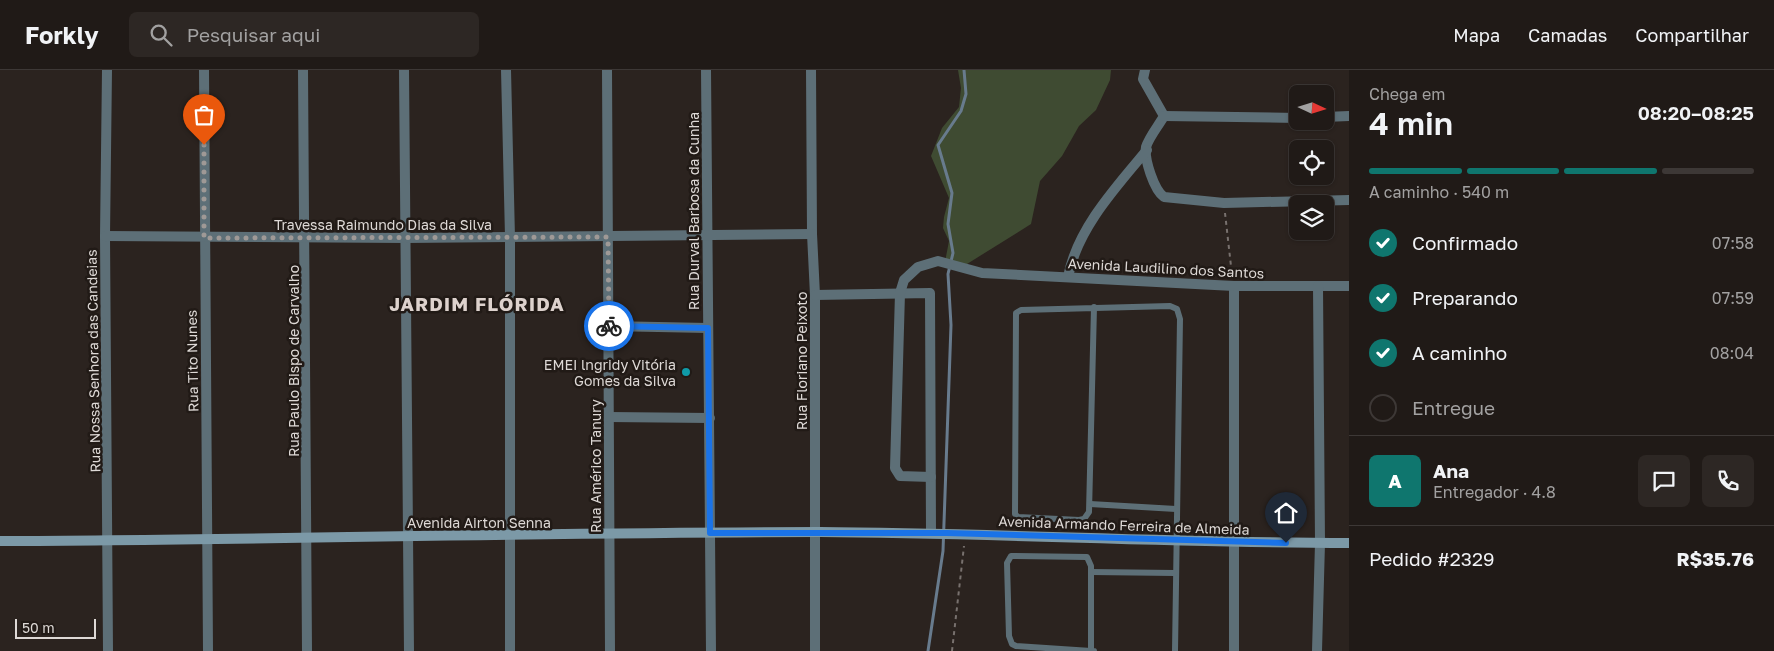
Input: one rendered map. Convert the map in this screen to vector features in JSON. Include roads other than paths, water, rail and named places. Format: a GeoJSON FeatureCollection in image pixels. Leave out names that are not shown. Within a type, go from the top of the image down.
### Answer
{"type":"FeatureCollection","features":[{"type":"Feature","properties":{"kind":"street","name":"Rua Nossa Senhora das Candeias"},"geometry":{"type":"LineString","coordinates":[[106,70],[105,236],[108,651]]}},
{"type":"Feature","properties":{"kind":"street","name":"Rua Tito Nunes"},"geometry":{"type":"LineString","coordinates":[[204,70],[208,651]]}},
{"type":"Feature","properties":{"kind":"street","name":"Rua Paulo Bispo de Carvalho"},"geometry":{"type":"LineString","coordinates":[[303,70],[306,238],[307,651]]}},
{"type":"Feature","properties":{"kind":"street"},"geometry":{"type":"LineString","coordinates":[[404,70],[409,651]]}},
{"type":"Feature","properties":{"kind":"street"},"geometry":{"type":"LineString","coordinates":[[506,70],[510,237],[508,535],[510,651]]}},
{"type":"Feature","properties":{"kind":"street","name":"Rua Américo Tanury"},"geometry":{"type":"LineString","coordinates":[[607,70],[610,651]]}},
{"type":"Feature","properties":{"kind":"street","name":"Rua Durval Barbosa da Cunha"},"geometry":{"type":"LineString","coordinates":[[706,70],[711,651]]}},
{"type":"Feature","properties":{"kind":"street","name":"Rua Floriano Peixoto"},"geometry":{"type":"LineString","coordinates":[[811,70],[812,234],[815,294],[815,651]]}},
{"type":"Feature","properties":{"kind":"street"},"geometry":{"type":"LineString","coordinates":[[1145,70],[1143,79],[1164,116]]}},
{"type":"Feature","properties":{"kind":"street"},"geometry":{"type":"LineString","coordinates":[[1164,116],[1289,118]]}},
{"type":"Feature","properties":{"kind":"street"},"geometry":{"type":"LineString","coordinates":[[1164,116],[1146,147],[1156,188],[1167,199],[1224,203],[1349,200]]}},
{"type":"Feature","properties":{"kind":"street"},"geometry":{"type":"LineString","coordinates":[[1334,117],[1349,116]]}},
{"type":"Feature","properties":{"kind":"street"},"geometry":{"type":"LineString","coordinates":[[1068,277],[1077,248],[1089,227],[1118,184],[1147,150]]}},
{"type":"Feature","properties":{"kind":"street","name":"Travessa Raimundo Dias da Silva"},"geometry":{"type":"LineString","coordinates":[[105,236],[406,238],[812,234]]}},
{"type":"Feature","properties":{"kind":"street","name":"Avenida Laudilino dos Santos"},"geometry":{"type":"LineString","coordinates":[[900,293],[904,280],[918,267],[938,261],[982,273],[1234,286],[1349,286]]}},
{"type":"Feature","properties":{"kind":"street"},"geometry":{"type":"LineString","coordinates":[[1234,286],[1234,651]]}},
{"type":"Feature","properties":{"kind":"street"},"geometry":{"type":"LineString","coordinates":[[1317,651],[1320,543],[1318,286]]}},
{"type":"Feature","properties":{"kind":"street"},"geometry":{"type":"LineString","coordinates":[[815,294],[930,292],[933,533]]}},
{"type":"Feature","properties":{"kind":"street"},"geometry":{"type":"LineString","coordinates":[[900,293],[895,468],[900,476],[931,477]]}},
{"type":"Feature","properties":{"kind":"street"},"geometry":{"type":"LineString","coordinates":[[608,326],[708,328]]}},
{"type":"Feature","properties":{"kind":"street"},"geometry":{"type":"LineString","coordinates":[[609,417],[710,418]]}},
{"type":"Feature","properties":{"kind":"street","name":"Avenida Airton Senna"},"geometry":{"type":"LineString","coordinates":[[0,540],[816,532],[962,533]]}},
{"type":"Feature","properties":{"kind":"street","name":"Avenida Armando Ferreira de Almeida"},"geometry":{"type":"LineString","coordinates":[[962,533],[1175,541],[1349,543]]}},
{"type":"Feature","properties":{"kind":"lane"},"geometry":{"type":"LineString","coordinates":[[1094,307],[1090,504],[1088,516],[1079,520],[1018,517],[1015,514],[1016,316],[1021,310],[1094,307],[1170,306],[1177,309],[1179,313],[1175,651]]}},
{"type":"Feature","properties":{"kind":"lane"},"geometry":{"type":"LineString","coordinates":[[1090,504],[1176,509]]}},
{"type":"Feature","properties":{"kind":"lane"},"geometry":{"type":"LineString","coordinates":[[1016,554],[1087,557],[1090,561],[1092,651],[1012,644],[1009,636],[1008,558],[1016,554]]}},
{"type":"Feature","properties":{"kind":"lane"},"geometry":{"type":"LineString","coordinates":[[1090,572],[1175,573]]}},
{"type":"Feature","properties":{"kind":"waterway"},"geometry":{"type":"LineString","coordinates":[[928,651],[943,551],[951,325],[948,274],[953,253],[948,224],[952,193],[938,145],[961,111],[966,94],[964,70]]}},
{"type":"Feature","properties":{"kind":"place","name":"EMEI lngridy Vitória Gomes da Silva"},"geometry":{"type":"Point","coordinates":[686,372]}},
{"type":"Feature","properties":{"kind":"district","name":"JARDIM FLÓRIDA"},"geometry":{"type":"Point","coordinates":[477,303]}}]}
